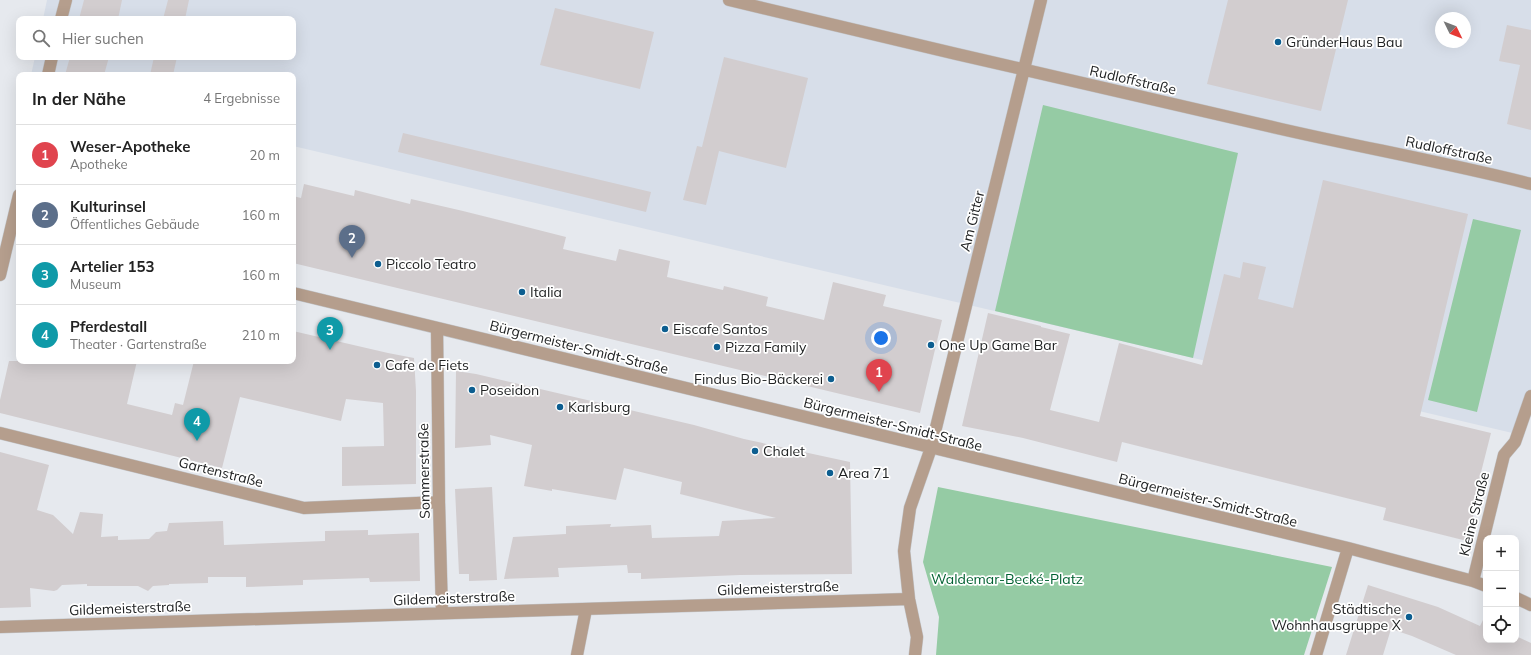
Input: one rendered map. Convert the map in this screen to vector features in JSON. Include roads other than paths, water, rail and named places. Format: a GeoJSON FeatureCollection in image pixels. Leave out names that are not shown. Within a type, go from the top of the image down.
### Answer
{"type":"FeatureCollection","features":[{"type":"Feature","properties":{"kind":"street"},"geometry":{"type":"LineString","coordinates":[[62,16],[66,0]]}},
{"type":"Feature","properties":{"kind":"street","name":"Rudloffstraße"},"geometry":{"type":"LineString","coordinates":[[729,0],[1024,71],[1350,145],[1461,166],[1531,184]]}},
{"type":"Feature","properties":{"kind":"street","name":"Am Gitter"},"geometry":{"type":"LineString","coordinates":[[931,448],[1041,0]]}},
{"type":"Feature","properties":{"kind":"street"},"geometry":{"type":"LineString","coordinates":[[49,72],[51,60]]}},
{"type":"Feature","properties":{"kind":"street"},"geometry":{"type":"LineString","coordinates":[[0,276],[10,225],[16,205]]}},
{"type":"Feature","properties":{"kind":"street","name":"Bürgermeister-Smidt-Straße"},"geometry":{"type":"LineString","coordinates":[[296,295],[1348,548],[1483,585]]}},
{"type":"Feature","properties":{"kind":"street","name":"Sommerstraße"},"geometry":{"type":"LineString","coordinates":[[437,328],[442,613]]}},
{"type":"Feature","properties":{"kind":"street","name":"Kleine Straße"},"geometry":{"type":"LineString","coordinates":[[1473,581],[1504,455],[1515,442],[1531,396]]}},
{"type":"Feature","properties":{"kind":"street","name":"Gartenstraße"},"geometry":{"type":"LineString","coordinates":[[0,433],[304,508],[439,502]]}},
{"type":"Feature","properties":{"kind":"street"},"geometry":{"type":"LineString","coordinates":[[915,655],[917,637],[909,599],[904,551],[910,508],[931,448]]}},
{"type":"Feature","properties":{"kind":"street"},"geometry":{"type":"LineString","coordinates":[[1316,655],[1348,548]]}},
{"type":"Feature","properties":{"kind":"street","name":"Gildemeisterstraße"},"geometry":{"type":"LineString","coordinates":[[0,627],[909,599]]}},
{"type":"Feature","properties":{"kind":"street"},"geometry":{"type":"LineString","coordinates":[[1519,599],[1531,605]]}},
{"type":"Feature","properties":{"kind":"street"},"geometry":{"type":"LineString","coordinates":[[577,655],[586,609]]}},
{"type":"Feature","properties":{"kind":"place","name":"GründerHaus Bau"},"geometry":{"type":"Point","coordinates":[1278,42]}},
{"type":"Feature","properties":{"kind":"place","name":"Kulturinsel"},"geometry":{"type":"Point","coordinates":[352,258]}},
{"type":"Feature","properties":{"kind":"place","name":"Piccolo Teatro"},"geometry":{"type":"Point","coordinates":[378,264]}},
{"type":"Feature","properties":{"kind":"place","name":"Italia"},"geometry":{"type":"Point","coordinates":[522,292]}},
{"type":"Feature","properties":{"kind":"place","name":"Eiscafe Santos"},"geometry":{"type":"Point","coordinates":[665,329]}},
{"type":"Feature","properties":{"kind":"place","name":"One Up Game Bar"},"geometry":{"type":"Point","coordinates":[931,345]}},
{"type":"Feature","properties":{"kind":"place","name":"Pizza Family"},"geometry":{"type":"Point","coordinates":[717,347]}},
{"type":"Feature","properties":{"kind":"place","name":"Artelier 153"},"geometry":{"type":"Point","coordinates":[330,350]}},
{"type":"Feature","properties":{"kind":"place","name":"Cafe de Fiets"},"geometry":{"type":"Point","coordinates":[377,365]}},
{"type":"Feature","properties":{"kind":"place","name":"Findus Bio-Bäckerei"},"geometry":{"type":"Point","coordinates":[831,379]}},
{"type":"Feature","properties":{"kind":"place","name":"Poseidon"},"geometry":{"type":"Point","coordinates":[472,390]}},
{"type":"Feature","properties":{"kind":"place","name":"Weser-Apotheke"},"geometry":{"type":"Point","coordinates":[879,392]}},
{"type":"Feature","properties":{"kind":"place","name":"Karlsburg"},"geometry":{"type":"Point","coordinates":[560,407]}},
{"type":"Feature","properties":{"kind":"place","name":"Pferdestall"},"geometry":{"type":"Point","coordinates":[197,441]}},
{"type":"Feature","properties":{"kind":"place","name":"Chalet"},"geometry":{"type":"Point","coordinates":[755,451]}},
{"type":"Feature","properties":{"kind":"place","name":"Area 71"},"geometry":{"type":"Point","coordinates":[830,473]}},
{"type":"Feature","properties":{"kind":"place","name":"Städtische Wohnhausgruppe X"},"geometry":{"type":"Point","coordinates":[1409,617]}},
{"type":"Feature","properties":{"kind":"park label","name":"Waldemar-Becké-Platz"},"geometry":{"type":"Point","coordinates":[1007,579]}}]}
